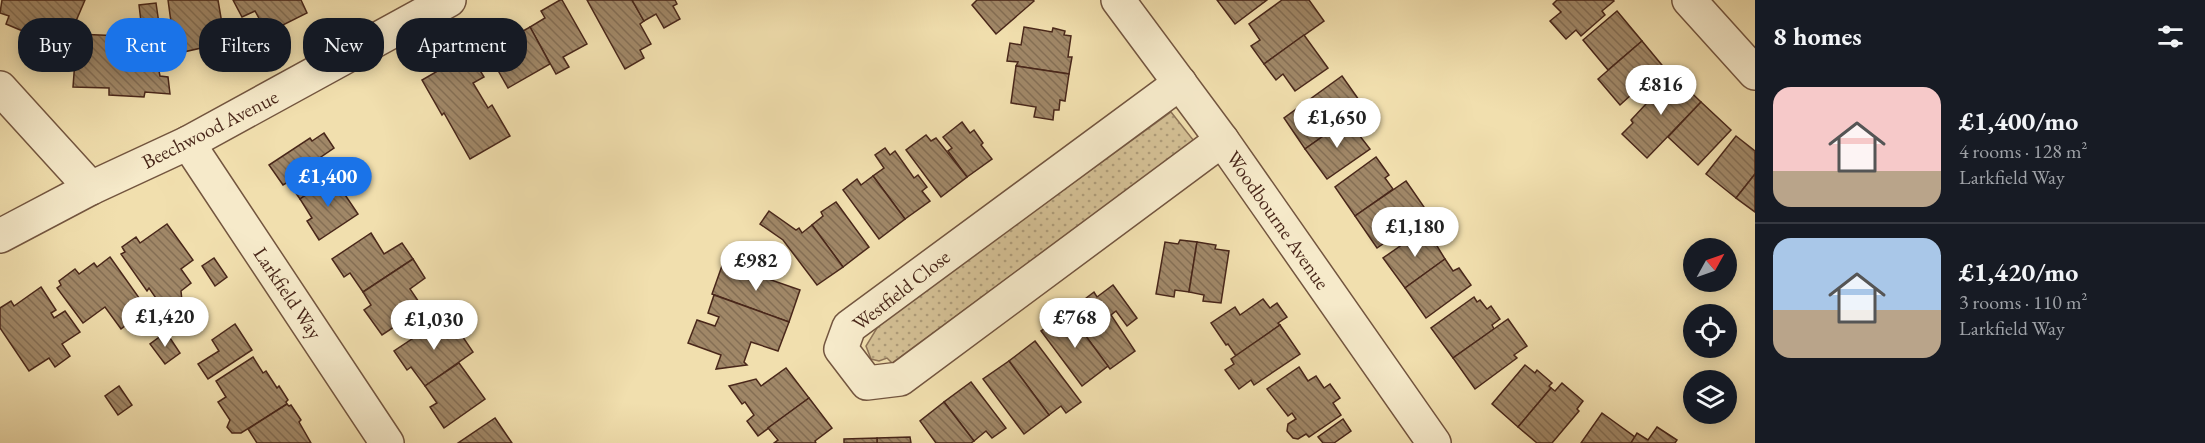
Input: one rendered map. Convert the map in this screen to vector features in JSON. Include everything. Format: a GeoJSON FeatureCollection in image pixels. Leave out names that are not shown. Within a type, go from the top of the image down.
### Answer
{"type":"FeatureCollection","features":[{"type":"Feature","properties":{"kind":"street","name":"Beechwood Avenue"},"geometry":{"type":"LineString","coordinates":[[0,236],[91,188],[188,143],[449,0]]}},
{"type":"Feature","properties":{"kind":"street","name":"Woodbourne Avenue"},"geometry":{"type":"LineString","coordinates":[[1118,0],[1222,140],[1434,443]]}},
{"type":"Feature","properties":{"kind":"street"},"geometry":{"type":"LineString","coordinates":[[1689,0],[1755,73]]}},
{"type":"Feature","properties":{"kind":"street","name":"Westfield Close"},"geometry":{"type":"LineString","coordinates":[[1180,83],[849,327],[841,349],[867,383],[900,379],[1222,140]]}},
{"type":"Feature","properties":{"kind":"street"},"geometry":{"type":"LineString","coordinates":[[0,88],[91,188]]}},
{"type":"Feature","properties":{"kind":"street","name":"Larkfield Way"},"geometry":{"type":"LineString","coordinates":[[188,143],[387,443]]}},
{"type":"Feature","properties":{"kind":"shaded area"},"geometry":{"type":"Polygon","coordinates":[[[1171,112],[1194,141],[892,363],[887,358],[879,361],[871,359],[866,346],[880,323],[1171,112]]]}},
{"type":"Feature","properties":{"kind":"building"},"geometry":{"type":"Polygon","coordinates":[[[2,0],[85,0],[77,18],[18,18],[18,29],[6,24],[9,16],[0,13],[2,0]]]}},
{"type":"Feature","properties":{"kind":"building"},"geometry":{"type":"Polygon","coordinates":[[[168,0],[218,0],[221,18],[199,18],[199,49],[187,51],[187,18],[170,18],[168,0]]]}},
{"type":"Feature","properties":{"kind":"building"},"geometry":{"type":"Polygon","coordinates":[[[233,0],[301,0],[307,13],[291,21],[291,18],[259,18],[255,11],[242,17],[233,0]]]}},
{"type":"Feature","properties":{"kind":"building"},"geometry":{"type":"Polygon","coordinates":[[[560,0],[587,44],[563,57],[569,67],[556,74],[530,27],[545,18],[541,11],[560,0]]]}},
{"type":"Feature","properties":{"kind":"building"},"geometry":{"type":"Polygon","coordinates":[[[587,0],[632,0],[644,21],[640,24],[651,44],[640,50],[644,58],[625,69],[587,0]]]}},
{"type":"Feature","properties":{"kind":"building"},"geometry":{"type":"Polygon","coordinates":[[[632,0],[675,0],[677,4],[673,6],[680,19],[664,28],[656,14],[644,21],[632,0]]]}},
{"type":"Feature","properties":{"kind":"building"},"geometry":{"type":"Polygon","coordinates":[[[977,0],[1034,1],[996,34],[972,5],[977,0]]]}},
{"type":"Feature","properties":{"kind":"building"},"geometry":{"type":"Polygon","coordinates":[[[1217,0],[1267,0],[1235,24],[1217,0]]]}},
{"type":"Feature","properties":{"kind":"building"},"geometry":{"type":"Polygon","coordinates":[[[1282,0],[1309,0],[1324,21],[1264,64],[1251,46],[1260,40],[1249,24],[1282,0]]]}},
{"type":"Feature","properties":{"kind":"building"},"geometry":{"type":"Polygon","coordinates":[[[1557,0],[1614,1],[1602,11],[1605,15],[1581,36],[1576,30],[1566,39],[1550,21],[1561,12],[1553,4],[1557,0]]]}},
{"type":"Feature","properties":{"kind":"building"},"geometry":{"type":"Polygon","coordinates":[[[156,3],[158,18],[141,18],[139,5],[156,3]]]}},
{"type":"Feature","properties":{"kind":"building"},"geometry":{"type":"Polygon","coordinates":[[[1617,11],[1642,41],[1608,70],[1583,40],[1617,11]]]}},
{"type":"Feature","properties":{"kind":"building"},"geometry":{"type":"Polygon","coordinates":[[[530,27],[550,64],[508,88],[499,72],[527,72],[527,29],[530,27]]]}},
{"type":"Feature","properties":{"kind":"building"},"geometry":{"type":"Polygon","coordinates":[[[1024,27],[1052,32],[1053,28],[1065,31],[1064,35],[1071,36],[1068,57],[1072,57],[1069,74],[1016,66],[1018,62],[1007,61],[1010,43],[1021,45],[1024,27]]]}},
{"type":"Feature","properties":{"kind":"building"},"geometry":{"type":"Polygon","coordinates":[[[93,35],[105,35],[105,72],[159,72],[160,76],[168,77],[170,94],[145,92],[144,97],[109,95],[109,88],[73,87],[74,72],[93,72],[93,35]]]}},
{"type":"Feature","properties":{"kind":"building"},"geometry":{"type":"Polygon","coordinates":[[[1304,35],[1328,68],[1295,91],[1283,74],[1276,80],[1264,64],[1304,35]]]}},
{"type":"Feature","properties":{"kind":"building"},"geometry":{"type":"Polygon","coordinates":[[[1642,41],[1666,70],[1634,98],[1631,95],[1620,105],[1598,79],[1642,41]]]}},
{"type":"Feature","properties":{"kind":"building"},"geometry":{"type":"Polygon","coordinates":[[[1016,66],[1069,74],[1065,101],[1060,100],[1059,110],[1054,110],[1053,120],[1034,117],[1036,107],[1011,103],[1016,66]]]}},
{"type":"Feature","properties":{"kind":"building"},"geometry":{"type":"Polygon","coordinates":[[[436,72],[481,72],[484,77],[473,83],[488,108],[492,105],[510,136],[470,159],[422,80],[436,72]]]}},
{"type":"Feature","properties":{"kind":"building"},"geometry":{"type":"Polygon","coordinates":[[[1673,75],[1701,102],[1647,158],[1622,134],[1633,123],[1631,120],[1673,75]]]}},
{"type":"Feature","properties":{"kind":"building"},"geometry":{"type":"Polygon","coordinates":[[[1342,76],[1364,107],[1305,149],[1284,118],[1342,76]]]}},
{"type":"Feature","properties":{"kind":"building"},"geometry":{"type":"Polygon","coordinates":[[[1701,102],[1731,130],[1698,165],[1668,137],[1701,102]]]}},
{"type":"Feature","properties":{"kind":"building"},"geometry":{"type":"Polygon","coordinates":[[[1346,120],[1370,149],[1327,179],[1305,149],[1346,120]]]}},
{"type":"Feature","properties":{"kind":"building"},"geometry":{"type":"Polygon","coordinates":[[[962,122],[970,133],[974,130],[983,143],[981,145],[992,159],[967,177],[948,151],[952,148],[943,137],[962,122]]]}},
{"type":"Feature","properties":{"kind":"building"},"geometry":{"type":"Polygon","coordinates":[[[324,133],[334,148],[321,157],[333,177],[300,199],[288,182],[283,185],[269,165],[310,138],[312,141],[324,133]]]}},
{"type":"Feature","properties":{"kind":"building"},"geometry":{"type":"Polygon","coordinates":[[[926,135],[931,141],[936,138],[967,177],[941,197],[906,150],[926,135]]]}},
{"type":"Feature","properties":{"kind":"building"},"geometry":{"type":"Polygon","coordinates":[[[1736,136],[1755,151],[1755,174],[1736,198],[1706,174],[1736,136]]]}},
{"type":"Feature","properties":{"kind":"building"},"geometry":{"type":"Polygon","coordinates":[[[885,148],[890,155],[895,151],[914,178],[918,175],[927,187],[922,191],[930,201],[905,219],[873,176],[884,168],[875,155],[885,148]]]}},
{"type":"Feature","properties":{"kind":"building"},"geometry":{"type":"Polygon","coordinates":[[[1376,157],[1389,175],[1385,178],[1393,189],[1355,216],[1335,187],[1376,157]]]}},
{"type":"Feature","properties":{"kind":"building"},"geometry":{"type":"Polygon","coordinates":[[[1755,174],[1755,212],[1736,198],[1755,174]]]}},
{"type":"Feature","properties":{"kind":"building"},"geometry":{"type":"Polygon","coordinates":[[[873,176],[905,219],[879,239],[843,190],[857,179],[861,185],[873,176]]]}},
{"type":"Feature","properties":{"kind":"building"},"geometry":{"type":"Polygon","coordinates":[[[333,177],[358,214],[319,240],[307,221],[312,218],[300,199],[333,177]]]}},
{"type":"Feature","properties":{"kind":"building"},"geometry":{"type":"Polygon","coordinates":[[[1406,181],[1424,207],[1415,213],[1419,219],[1377,248],[1355,216],[1406,181]]]}},
{"type":"Feature","properties":{"kind":"building"},"geometry":{"type":"Polygon","coordinates":[[[836,202],[869,247],[843,267],[812,225],[823,216],[821,212],[836,202]]]}},
{"type":"Feature","properties":{"kind":"building"},"geometry":{"type":"Polygon","coordinates":[[[769,211],[796,230],[799,228],[802,233],[812,225],[843,267],[817,285],[783,240],[760,224],[769,211]]]}},
{"type":"Feature","properties":{"kind":"building"},"geometry":{"type":"Polygon","coordinates":[[[167,224],[193,260],[181,269],[191,283],[181,291],[182,301],[176,304],[168,298],[160,304],[149,288],[147,291],[121,254],[125,252],[122,247],[136,237],[140,243],[167,224]]]}},
{"type":"Feature","properties":{"kind":"building"},"geometry":{"type":"Polygon","coordinates":[[[1426,228],[1445,259],[1405,288],[1383,258],[1426,228]]]}},
{"type":"Feature","properties":{"kind":"building"},"geometry":{"type":"Polygon","coordinates":[[[371,233],[384,254],[402,243],[413,259],[363,292],[350,273],[344,277],[332,259],[371,233]]]}},
{"type":"Feature","properties":{"kind":"building"},"geometry":{"type":"Polygon","coordinates":[[[1180,240],[1197,242],[1189,292],[1175,290],[1174,297],[1156,294],[1165,242],[1178,244],[1180,240]]]}},
{"type":"Feature","properties":{"kind":"building"},"geometry":{"type":"Polygon","coordinates":[[[1197,242],[1216,245],[1215,249],[1229,251],[1221,303],[1203,301],[1204,295],[1189,292],[1197,242]]]}},
{"type":"Feature","properties":{"kind":"building"},"geometry":{"type":"Polygon","coordinates":[[[110,257],[142,302],[128,312],[134,319],[121,329],[105,307],[83,323],[57,288],[61,285],[59,281],[75,269],[79,274],[94,263],[97,267],[110,257]]]}},
{"type":"Feature","properties":{"kind":"building"},"geometry":{"type":"Polygon","coordinates":[[[214,258],[227,277],[215,286],[202,266],[214,258]]]}},
{"type":"Feature","properties":{"kind":"building"},"geometry":{"type":"Polygon","coordinates":[[[413,259],[425,278],[410,289],[423,308],[382,335],[364,310],[371,305],[363,292],[413,259]]]}},
{"type":"Feature","properties":{"kind":"building"},"geometry":{"type":"Polygon","coordinates":[[[1445,259],[1453,271],[1459,268],[1471,285],[1426,318],[1405,288],[1445,259]]]}},
{"type":"Feature","properties":{"kind":"building"},"geometry":{"type":"Polygon","coordinates":[[[723,263],[800,290],[789,322],[712,294],[723,263]]]}},
{"type":"Feature","properties":{"kind":"building"},"geometry":{"type":"Polygon","coordinates":[[[1113,285],[1137,318],[1127,326],[1116,311],[1111,315],[1135,351],[1110,369],[1068,312],[1094,292],[1097,297],[1113,285]]]}},
{"type":"Feature","properties":{"kind":"building"},"geometry":{"type":"Polygon","coordinates":[[[41,287],[56,310],[51,313],[54,318],[65,311],[80,332],[62,344],[70,356],[55,367],[49,358],[29,371],[0,328],[0,308],[11,301],[14,306],[41,287]]]}},
{"type":"Feature","properties":{"kind":"building"},"geometry":{"type":"Polygon","coordinates":[[[714,295],[789,322],[778,351],[751,342],[744,362],[747,365],[716,369],[721,355],[688,343],[697,320],[715,326],[719,317],[708,313],[714,295]]]}},
{"type":"Feature","properties":{"kind":"building"},"geometry":{"type":"Polygon","coordinates":[[[1474,297],[1477,302],[1480,300],[1487,309],[1491,306],[1500,319],[1492,325],[1494,329],[1453,358],[1431,328],[1474,297]]]}},
{"type":"Feature","properties":{"kind":"building"},"geometry":{"type":"Polygon","coordinates":[[[1263,299],[1270,308],[1277,303],[1287,317],[1278,323],[1280,325],[1236,356],[1211,323],[1235,307],[1240,315],[1263,299]]]}},
{"type":"Feature","properties":{"kind":"building"},"geometry":{"type":"Polygon","coordinates":[[[1068,312],[1108,366],[1082,386],[1041,331],[1068,312]]]}},
{"type":"Feature","properties":{"kind":"building"},"geometry":{"type":"Polygon","coordinates":[[[448,315],[473,352],[425,386],[411,367],[407,370],[394,351],[448,315]]]}},
{"type":"Feature","properties":{"kind":"building"},"geometry":{"type":"Polygon","coordinates":[[[1508,319],[1527,346],[1514,355],[1517,358],[1475,389],[1453,358],[1508,319]]]}},
{"type":"Feature","properties":{"kind":"building"},"geometry":{"type":"Polygon","coordinates":[[[235,324],[252,350],[208,379],[198,364],[219,351],[212,340],[235,324]]]}},
{"type":"Feature","properties":{"kind":"building"},"geometry":{"type":"Polygon","coordinates":[[[1280,325],[1300,354],[1254,385],[1251,380],[1239,389],[1225,370],[1234,364],[1231,359],[1280,325]]]}},
{"type":"Feature","properties":{"kind":"building"},"geometry":{"type":"Polygon","coordinates":[[[166,332],[180,353],[165,364],[150,344],[166,332]]]}},
{"type":"Feature","properties":{"kind":"building"},"geometry":{"type":"Polygon","coordinates":[[[1035,341],[1081,402],[1066,413],[1061,406],[1049,415],[1009,361],[1035,341]]]}},
{"type":"Feature","properties":{"kind":"building"},"geometry":{"type":"Polygon","coordinates":[[[253,357],[263,373],[266,371],[277,388],[279,386],[288,400],[287,404],[241,433],[232,433],[227,427],[230,420],[218,402],[226,397],[216,381],[253,357]]]}},
{"type":"Feature","properties":{"kind":"building"},"geometry":{"type":"Polygon","coordinates":[[[1009,361],[1049,415],[1024,434],[983,379],[1009,361]]]}},
{"type":"Feature","properties":{"kind":"building"},"geometry":{"type":"Polygon","coordinates":[[[459,363],[485,399],[444,428],[430,407],[437,403],[425,386],[459,363]]]}},
{"type":"Feature","properties":{"kind":"building"},"geometry":{"type":"Polygon","coordinates":[[[1525,365],[1535,373],[1537,370],[1552,383],[1549,386],[1551,388],[1518,427],[1492,404],[1525,365]]]}},
{"type":"Feature","properties":{"kind":"building"},"geometry":{"type":"Polygon","coordinates":[[[1299,367],[1308,381],[1316,376],[1324,388],[1330,384],[1340,398],[1333,403],[1341,415],[1309,437],[1306,434],[1298,439],[1293,438],[1287,431],[1288,424],[1296,419],[1292,413],[1288,416],[1267,389],[1299,367]]]}},
{"type":"Feature","properties":{"kind":"building"},"geometry":{"type":"Polygon","coordinates":[[[786,368],[809,398],[758,436],[747,421],[754,415],[745,402],[742,404],[729,386],[756,379],[761,386],[786,368]]]}},
{"type":"Feature","properties":{"kind":"building"},"geometry":{"type":"Polygon","coordinates":[[[971,382],[1006,428],[992,438],[986,431],[974,441],[944,402],[971,382]]]}},
{"type":"Feature","properties":{"kind":"building"},"geometry":{"type":"Polygon","coordinates":[[[1562,383],[1583,401],[1577,409],[1579,411],[1552,443],[1537,443],[1518,427],[1551,388],[1555,391],[1562,383]]]}},
{"type":"Feature","properties":{"kind":"building"},"geometry":{"type":"Polygon","coordinates":[[[119,386],[132,405],[118,415],[105,396],[119,386]]]}},
{"type":"Feature","properties":{"kind":"building"},"geometry":{"type":"Polygon","coordinates":[[[809,398],[832,428],[815,441],[816,443],[774,443],[778,440],[768,428],[809,398]]]}},
{"type":"Feature","properties":{"kind":"building"},"geometry":{"type":"Polygon","coordinates":[[[944,402],[974,441],[971,443],[936,443],[920,421],[944,402]]]}},
{"type":"Feature","properties":{"kind":"building"},"geometry":{"type":"Polygon","coordinates":[[[287,404],[291,405],[301,420],[299,422],[311,443],[257,443],[248,429],[287,404]]]}},
{"type":"Feature","properties":{"kind":"building"},"geometry":{"type":"Polygon","coordinates":[[[1602,413],[1635,437],[1631,443],[1581,443],[1602,413]]]}},
{"type":"Feature","properties":{"kind":"building"},"geometry":{"type":"Polygon","coordinates":[[[495,418],[512,443],[458,443],[495,418]]]}},
{"type":"Feature","properties":{"kind":"building"},"geometry":{"type":"Polygon","coordinates":[[[1343,419],[1351,431],[1334,443],[1323,443],[1318,437],[1343,419]]]}},
{"type":"Feature","properties":{"kind":"building"},"geometry":{"type":"Polygon","coordinates":[[[1657,427],[1677,440],[1675,443],[1631,443],[1637,433],[1648,440],[1657,427]]]}},
{"type":"Feature","properties":{"kind":"building"},"geometry":{"type":"Polygon","coordinates":[[[910,437],[911,443],[877,443],[877,438],[910,437]]]}},
{"type":"Feature","properties":{"kind":"building"},"geometry":{"type":"Polygon","coordinates":[[[877,438],[877,443],[844,443],[844,439],[877,438]]]}}]}
